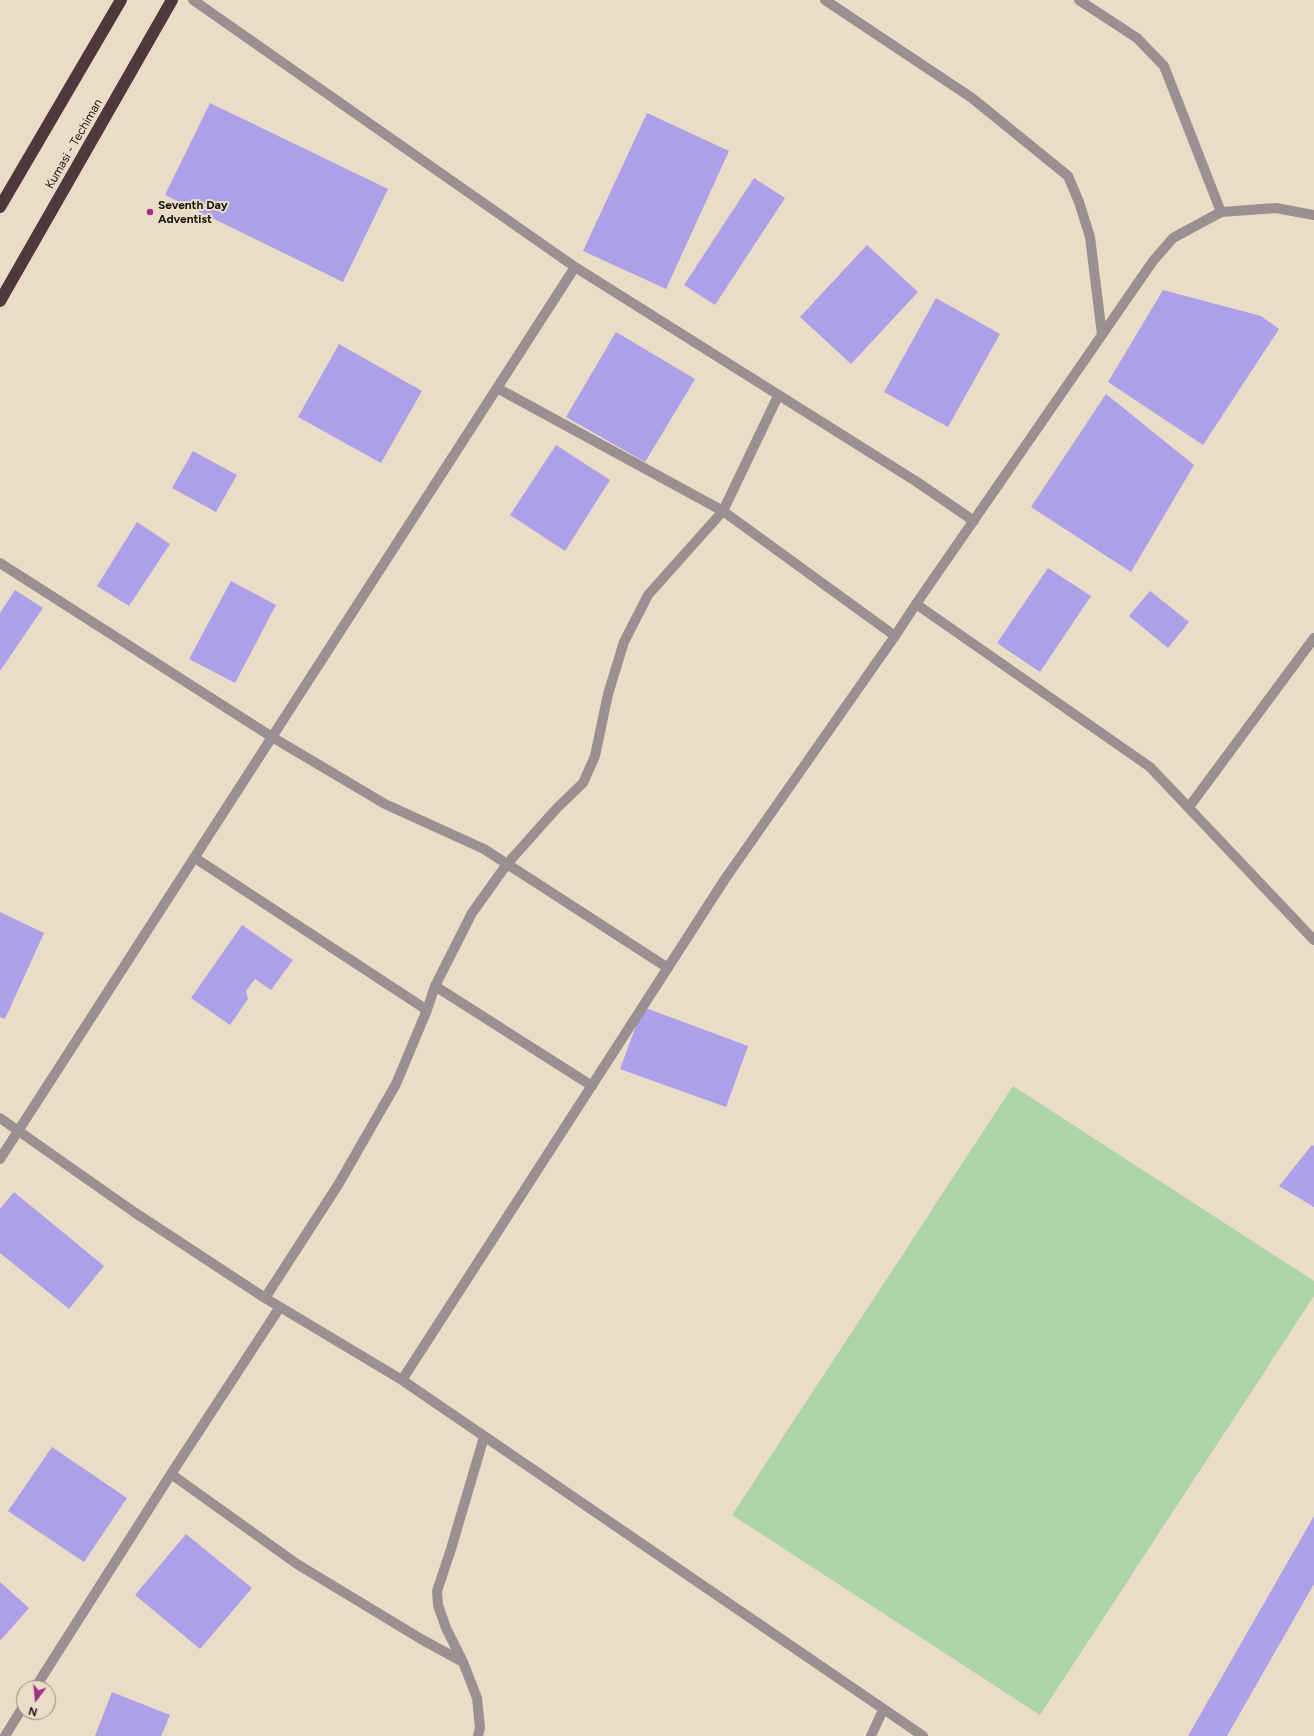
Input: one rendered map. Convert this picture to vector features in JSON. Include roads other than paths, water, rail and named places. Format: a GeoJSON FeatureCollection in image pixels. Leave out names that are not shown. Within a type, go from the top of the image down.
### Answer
{"type":"FeatureCollection","features":[{"type":"Feature","properties":{"kind":"highway"},"geometry":{"type":"LineString","coordinates":[[0,207],[121,0]]}},
{"type":"Feature","properties":{"kind":"highway","name":"Kumasi - Techiman"},"geometry":{"type":"LineString","coordinates":[[0,301],[172,0]]}},
{"type":"Feature","properties":{"kind":"street"},"geometry":{"type":"LineString","coordinates":[[193,0],[575,267],[917,482],[974,521]]}},
{"type":"Feature","properties":{"kind":"street"},"geometry":{"type":"LineString","coordinates":[[824,0],[972,98],[1068,176],[1079,202],[1090,237],[1102,335]]}},
{"type":"Feature","properties":{"kind":"street"},"geometry":{"type":"LineString","coordinates":[[1079,0],[1137,38],[1164,66],[1221,212]]}},
{"type":"Feature","properties":{"kind":"street"},"geometry":{"type":"LineString","coordinates":[[402,1380],[725,879],[895,636],[1152,261],[1173,238],[1221,212],[1276,208],[1314,215]]}},
{"type":"Feature","properties":{"kind":"street"},"geometry":{"type":"LineString","coordinates":[[0,1159],[575,267]]}},
{"type":"Feature","properties":{"kind":"street"},"geometry":{"type":"LineString","coordinates":[[497,388],[723,511],[895,636]]}},
{"type":"Feature","properties":{"kind":"street"},"geometry":{"type":"LineString","coordinates":[[265,1298],[338,1185],[396,1084],[427,1010],[435,986],[472,912],[507,864],[557,808],[583,783],[595,756],[608,694],[624,642],[648,595],[723,511],[778,396]]}},
{"type":"Feature","properties":{"kind":"street"},"geometry":{"type":"LineString","coordinates":[[0,563],[272,737],[385,804],[484,849],[668,968]]}},
{"type":"Feature","properties":{"kind":"street"},"geometry":{"type":"LineString","coordinates":[[916,604],[1150,767],[1314,940]]}},
{"type":"Feature","properties":{"kind":"street"},"geometry":{"type":"LineString","coordinates":[[1189,807],[1314,638]]}},
{"type":"Feature","properties":{"kind":"street"},"geometry":{"type":"LineString","coordinates":[[195,858],[427,1010]]}},
{"type":"Feature","properties":{"kind":"street"},"geometry":{"type":"LineString","coordinates":[[435,986],[592,1086]]}},
{"type":"Feature","properties":{"kind":"street"},"geometry":{"type":"LineString","coordinates":[[0,1118],[134,1212],[265,1298],[402,1380],[882,1710],[924,1736]]}},
{"type":"Feature","properties":{"kind":"street"},"geometry":{"type":"LineString","coordinates":[[40,1680],[171,1474],[280,1307]]}},
{"type":"Feature","properties":{"kind":"street"},"geometry":{"type":"LineString","coordinates":[[478,1736],[480,1728],[477,1698],[463,1662],[444,1622],[438,1605],[437,1591],[484,1437]]}},
{"type":"Feature","properties":{"kind":"street"},"geometry":{"type":"LineString","coordinates":[[171,1474],[297,1564],[421,1639],[463,1662]]}},
{"type":"Feature","properties":{"kind":"street"},"geometry":{"type":"LineString","coordinates":[[871,1736],[882,1710]]}},
{"type":"Feature","properties":{"kind":"street"},"geometry":{"type":"LineString","coordinates":[[5,1736],[16,1719]]}},
{"type":"Feature","properties":{"kind":"place","name":"Seventh Day Adventist"},"geometry":{"type":"Point","coordinates":[150,212]}}]}
